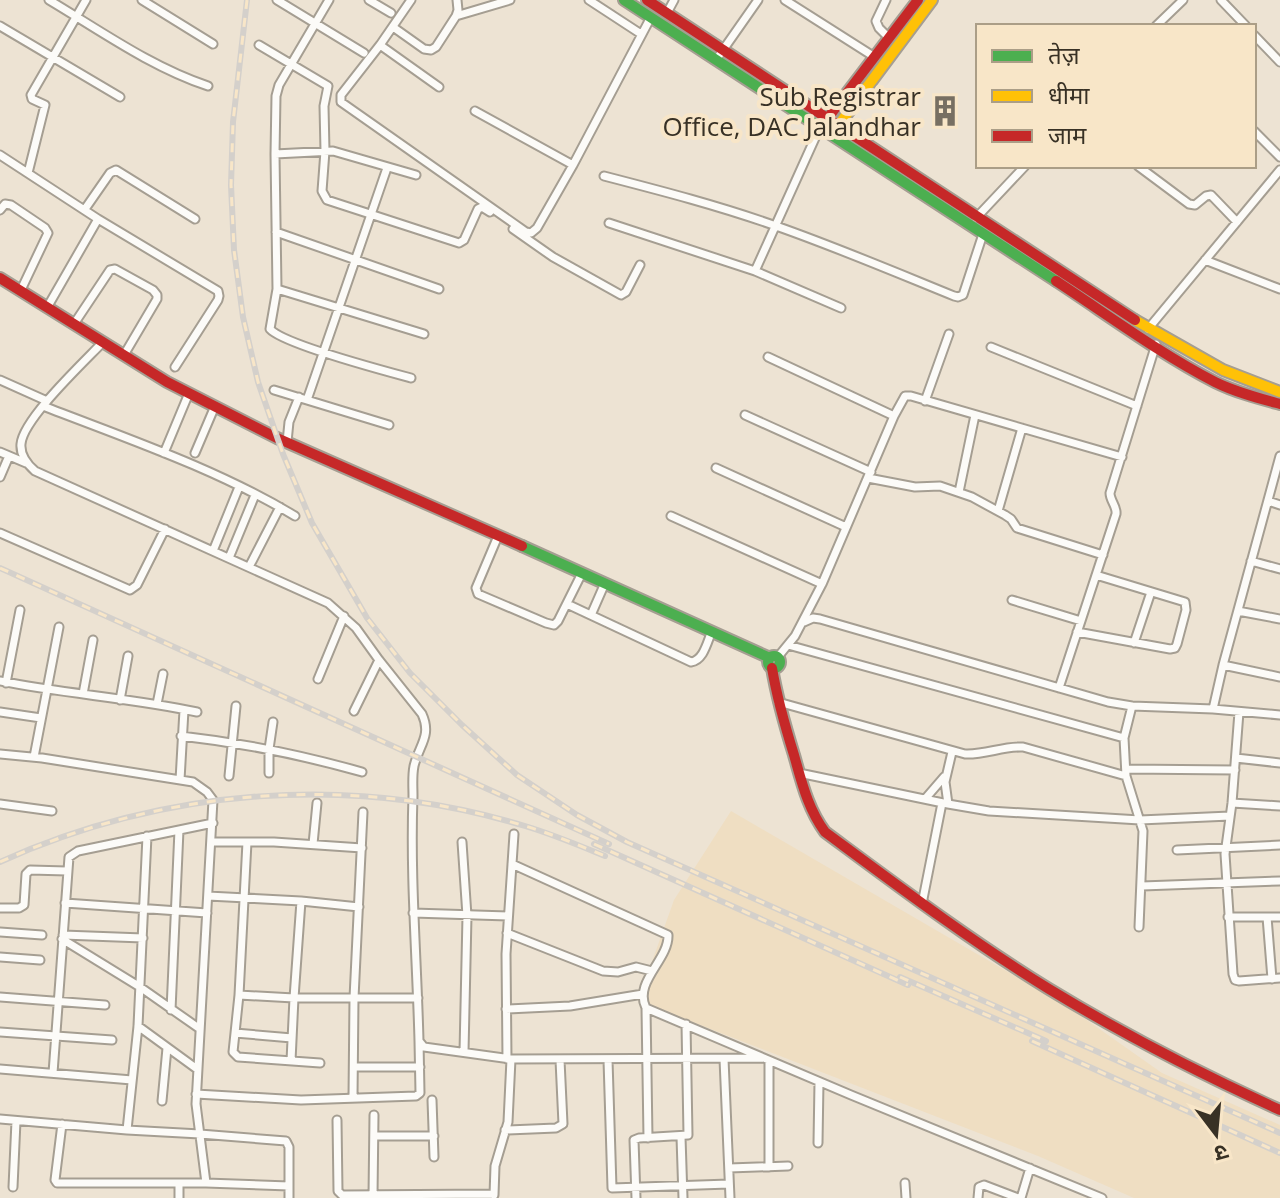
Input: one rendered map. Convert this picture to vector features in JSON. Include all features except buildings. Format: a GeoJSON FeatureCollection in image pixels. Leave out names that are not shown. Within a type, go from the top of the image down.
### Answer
{"type":"FeatureCollection","features":[{"type":"Feature","properties":{"kind":"street"},"geometry":{"type":"LineString","coordinates":[[49,0],[160,67],[208,86]]}},
{"type":"Feature","properties":{"kind":"street"},"geometry":{"type":"LineString","coordinates":[[28,173],[45,105],[32,99],[31,95],[86,0]]}},
{"type":"Feature","properties":{"kind":"street"},"geometry":{"type":"LineString","coordinates":[[142,0],[213,44]]}},
{"type":"Feature","properties":{"kind":"street"},"geometry":{"type":"LineString","coordinates":[[277,0],[364,53]]}},
{"type":"Feature","properties":{"kind":"street"},"geometry":{"type":"LineString","coordinates":[[329,0],[279,85],[276,96],[277,289],[271,332],[411,378]]}},
{"type":"Feature","properties":{"kind":"street"},"geometry":{"type":"LineString","coordinates":[[369,0],[391,13]]}},
{"type":"Feature","properties":{"kind":"street"},"geometry":{"type":"LineString","coordinates":[[411,0],[341,95],[342,104],[531,233],[537,228],[573,165],[651,17]]}},
{"type":"Feature","properties":{"kind":"street"},"geometry":{"type":"LineString","coordinates":[[393,27],[424,49],[431,50],[456,16],[457,0]]}},
{"type":"Feature","properties":{"kind":"street"},"geometry":{"type":"LineString","coordinates":[[456,16],[510,0]]}},
{"type":"Feature","properties":{"kind":"street"},"geometry":{"type":"LineString","coordinates":[[589,0],[641,34]]}},
{"type":"Feature","properties":{"kind":"street"},"geometry":{"type":"LineString","coordinates":[[624,0],[969,226],[1145,332],[1161,334],[1226,371],[1280,392]]}},
{"type":"Feature","properties":{"kind":"street"},"geometry":{"type":"LineString","coordinates":[[647,0],[978,216],[1145,332],[1155,345],[1217,383],[1280,404]]}},
{"type":"Feature","properties":{"kind":"street"},"geometry":{"type":"LineString","coordinates":[[667,13],[674,0]]}},
{"type":"Feature","properties":{"kind":"street"},"geometry":{"type":"LineString","coordinates":[[716,60],[758,0]]}},
{"type":"Feature","properties":{"kind":"street"},"geometry":{"type":"LineString","coordinates":[[785,0],[873,56]]}},
{"type":"Feature","properties":{"kind":"street"},"geometry":{"type":"LineString","coordinates":[[886,0],[876,21],[888,37]]}},
{"type":"Feature","properties":{"kind":"street"},"geometry":{"type":"LineString","coordinates":[[755,271],[820,127],[888,37],[919,5],[932,0]]}},
{"type":"Feature","properties":{"kind":"street"},"geometry":{"type":"LineString","coordinates":[[1158,24],[1183,0]]}},
{"type":"Feature","properties":{"kind":"street"},"geometry":{"type":"LineString","coordinates":[[1221,0],[1244,24]]}},
{"type":"Feature","properties":{"kind":"street"},"geometry":{"type":"LineString","coordinates":[[830,136],[919,5]]}},
{"type":"Feature","properties":{"kind":"street"},"geometry":{"type":"LineString","coordinates":[[0,26],[120,97]]}},
{"type":"Feature","properties":{"kind":"street"},"geometry":{"type":"LineString","coordinates":[[1256,37],[1280,62]]}},
{"type":"Feature","properties":{"kind":"street"},"geometry":{"type":"LineString","coordinates":[[259,45],[328,86],[324,106],[324,197],[461,243],[478,209],[482,207],[553,257],[621,295],[626,292],[640,265]]}},
{"type":"Feature","properties":{"kind":"street"},"geometry":{"type":"LineString","coordinates":[[380,45],[439,87]]}},
{"type":"Feature","properties":{"kind":"street"},"geometry":{"type":"LineString","coordinates":[[475,111],[573,165]]}},
{"type":"Feature","properties":{"kind":"street"},"geometry":{"type":"LineString","coordinates":[[1256,133],[1280,157]]}},
{"type":"Feature","properties":{"kind":"street"},"geometry":{"type":"LineString","coordinates":[[275,154],[340,153],[416,175]]}},
{"type":"Feature","properties":{"kind":"street"},"geometry":{"type":"LineString","coordinates":[[0,155],[98,219],[218,291],[218,300],[175,367]]}},
{"type":"Feature","properties":{"kind":"street"},"geometry":{"type":"LineString","coordinates":[[287,442],[289,422],[323,351],[387,168]]}},
{"type":"Feature","properties":{"kind":"street"},"geometry":{"type":"LineString","coordinates":[[969,226],[1023,168]]}},
{"type":"Feature","properties":{"kind":"street"},"geometry":{"type":"LineString","coordinates":[[1141,168],[1189,204],[1195,205],[1211,195],[1237,222]]}},
{"type":"Feature","properties":{"kind":"street"},"geometry":{"type":"LineString","coordinates":[[85,209],[110,173],[116,170],[195,219]]}},
{"type":"Feature","properties":{"kind":"street"},"geometry":{"type":"LineString","coordinates":[[1145,332],[1280,170]]}},
{"type":"Feature","properties":{"kind":"street"},"geometry":{"type":"LineString","coordinates":[[604,176],[774,225],[958,297],[963,295],[983,234]]}},
{"type":"Feature","properties":{"kind":"street"},"geometry":{"type":"LineString","coordinates":[[0,210],[5,204],[11,205],[48,231],[21,290]]}},
{"type":"Feature","properties":{"kind":"street"},"geometry":{"type":"LineString","coordinates":[[48,306],[98,219]]}},
{"type":"Feature","properties":{"kind":"street"},"geometry":{"type":"LineString","coordinates":[[609,223],[755,271],[841,308]]}},
{"type":"Feature","properties":{"kind":"street"},"geometry":{"type":"LineString","coordinates":[[276,232],[439,289]]}},
{"type":"Feature","properties":{"kind":"street"},"geometry":{"type":"LineString","coordinates":[[1205,260],[1280,289]]}},
{"type":"Feature","properties":{"kind":"street"},"geometry":{"type":"LineString","coordinates":[[74,324],[110,270],[115,269],[153,290],[157,299],[124,355]]}},
{"type":"Feature","properties":{"kind":"street"},"geometry":{"type":"LineString","coordinates":[[0,278],[189,393],[287,442],[773,661]]}},
{"type":"Feature","properties":{"kind":"street"},"geometry":{"type":"LineString","coordinates":[[277,289],[424,334]]}},
{"type":"Feature","properties":{"kind":"street"},"geometry":{"type":"LineString","coordinates":[[925,401],[949,334]]}},
{"type":"Feature","properties":{"kind":"street"},"geometry":{"type":"LineString","coordinates":[[1059,688],[1116,514],[1110,495],[1161,334]]}},
{"type":"Feature","properties":{"kind":"street"},"geometry":{"type":"LineString","coordinates":[[26,463],[21,441],[45,404],[103,342]]}},
{"type":"Feature","properties":{"kind":"street"},"geometry":{"type":"LineString","coordinates":[[991,347],[1137,406]]}},
{"type":"Feature","properties":{"kind":"street"},"geometry":{"type":"LineString","coordinates":[[768,357],[894,416]]}},
{"type":"Feature","properties":{"kind":"street"},"geometry":{"type":"LineString","coordinates":[[0,380],[45,404],[164,453],[295,516]]}},
{"type":"Feature","properties":{"kind":"street"},"geometry":{"type":"LineString","coordinates":[[274,390],[389,425]]}},
{"type":"Feature","properties":{"kind":"street"},"geometry":{"type":"LineString","coordinates":[[164,453],[189,393]]}},
{"type":"Feature","properties":{"kind":"street"},"geometry":{"type":"LineString","coordinates":[[773,661],[802,623],[822,584],[905,396],[1122,457]]}},
{"type":"Feature","properties":{"kind":"street"},"geometry":{"type":"LineString","coordinates":[[195,453],[215,406]]}},
{"type":"Feature","properties":{"kind":"street"},"geometry":{"type":"LineString","coordinates":[[745,415],[869,475],[915,487],[940,486],[959,492],[1011,519],[1014,527],[1103,555]]}},
{"type":"Feature","properties":{"kind":"street"},"geometry":{"type":"LineString","coordinates":[[959,492],[975,415]]}},
{"type":"Feature","properties":{"kind":"street"},"geometry":{"type":"LineString","coordinates":[[998,511],[1022,428]]}},
{"type":"Feature","properties":{"kind":"street"},"geometry":{"type":"LineString","coordinates":[[0,452],[26,463],[35,471],[317,597],[344,616],[365,639],[416,705],[426,727],[413,773],[413,913],[419,1095],[301,1100],[196,1094]]}},
{"type":"Feature","properties":{"kind":"street"},"geometry":{"type":"LineString","coordinates":[[0,477],[9,456]]}},
{"type":"Feature","properties":{"kind":"street"},"geometry":{"type":"LineString","coordinates":[[1213,709],[1280,456]]}},
{"type":"Feature","properties":{"kind":"street"},"geometry":{"type":"LineString","coordinates":[[716,468],[846,527]]}},
{"type":"Feature","properties":{"kind":"street"},"geometry":{"type":"LineString","coordinates":[[213,551],[239,487]]}},
{"type":"Feature","properties":{"kind":"street"},"geometry":{"type":"LineString","coordinates":[[229,558],[255,495]]}},
{"type":"Feature","properties":{"kind":"street"},"geometry":{"type":"LineString","coordinates":[[1268,501],[1280,505]]}},
{"type":"Feature","properties":{"kind":"street"},"geometry":{"type":"LineString","coordinates":[[249,567],[280,507]]}},
{"type":"Feature","properties":{"kind":"street"},"geometry":{"type":"LineString","coordinates":[[671,516],[822,584]]}},
{"type":"Feature","properties":{"kind":"street"},"geometry":{"type":"LineString","coordinates":[[0,533],[130,590],[137,585],[165,529]]}},
{"type":"Feature","properties":{"kind":"street"},"geometry":{"type":"LineString","coordinates":[[498,536],[476,588],[478,594],[550,625],[556,623],[582,573]]}},
{"type":"Feature","properties":{"kind":"street"},"geometry":{"type":"LineString","coordinates":[[1251,561],[1280,569]]}},
{"type":"Feature","properties":{"kind":"street"},"geometry":{"type":"LineString","coordinates":[[1077,632],[1170,649],[1177,644],[1186,604],[1183,601],[1096,575]]}},
{"type":"Feature","properties":{"kind":"street"},"geometry":{"type":"LineString","coordinates":[[591,615],[605,583]]}},
{"type":"Feature","properties":{"kind":"street"},"geometry":{"type":"LineString","coordinates":[[1134,643],[1151,592]]}},
{"type":"Feature","properties":{"kind":"street"},"geometry":{"type":"LineString","coordinates":[[1012,600],[1081,621]]}},
{"type":"Feature","properties":{"kind":"street"},"geometry":{"type":"LineString","coordinates":[[567,604],[691,662],[700,658],[712,631]]}},
{"type":"Feature","properties":{"kind":"street"},"geometry":{"type":"LineString","coordinates":[[20,610],[3,682],[197,712]]}},
{"type":"Feature","properties":{"kind":"street"},"geometry":{"type":"LineString","coordinates":[[1238,611],[1280,619]]}},
{"type":"Feature","properties":{"kind":"street"},"geometry":{"type":"LineString","coordinates":[[318,679],[344,616]]}},
{"type":"Feature","properties":{"kind":"street"},"geometry":{"type":"LineString","coordinates":[[802,623],[820,619],[1108,702],[1280,715]]}},
{"type":"Feature","properties":{"kind":"street"},"geometry":{"type":"LineString","coordinates":[[34,757],[59,627]]}},
{"type":"Feature","properties":{"kind":"street"},"geometry":{"type":"LineString","coordinates":[[83,694],[93,640]]}},
{"type":"Feature","properties":{"kind":"street"},"geometry":{"type":"LineString","coordinates":[[788,645],[1124,738]]}},
{"type":"Feature","properties":{"kind":"street"},"geometry":{"type":"LineString","coordinates":[[120,700],[128,656]]}},
{"type":"Feature","properties":{"kind":"street"},"geometry":{"type":"LineString","coordinates":[[354,711],[379,660]]}},
{"type":"Feature","properties":{"kind":"street"},"geometry":{"type":"LineString","coordinates":[[773,661],[778,702],[799,773],[813,815],[825,832],[922,904],[1049,989],[1201,1074],[1280,1110]]}},
{"type":"Feature","properties":{"kind":"street"},"geometry":{"type":"LineString","coordinates":[[1223,665],[1280,677]]}},
{"type":"Feature","properties":{"kind":"street"},"geometry":{"type":"LineString","coordinates":[[157,704],[163,674]]}},
{"type":"Feature","properties":{"kind":"street"},"geometry":{"type":"LineString","coordinates":[[778,702],[952,752],[974,755],[1023,747],[1126,772],[1235,770]]}},
{"type":"Feature","properties":{"kind":"street"},"geometry":{"type":"LineString","coordinates":[[229,776],[236,706]]}},
{"type":"Feature","properties":{"kind":"street"},"geometry":{"type":"LineString","coordinates":[[1132,706],[1124,738],[1126,772],[1143,831],[1139,927]]}},
{"type":"Feature","properties":{"kind":"street"},"geometry":{"type":"LineString","coordinates":[[180,780],[184,710]]}},
{"type":"Feature","properties":{"kind":"street"},"geometry":{"type":"LineString","coordinates":[[0,712],[41,718]]}},
{"type":"Feature","properties":{"kind":"street"},"geometry":{"type":"LineString","coordinates":[[1239,712],[1226,848],[1228,917],[1235,980],[1276,978],[1267,917]]}},
{"type":"Feature","properties":{"kind":"street"},"geometry":{"type":"LineString","coordinates":[[269,773],[273,722]]}},
{"type":"Feature","properties":{"kind":"street"},"geometry":{"type":"LineString","coordinates":[[181,736],[269,749],[362,772]]}},
{"type":"Feature","properties":{"kind":"street"},"geometry":{"type":"LineString","coordinates":[[922,904],[945,804],[946,775],[952,752]]}},
{"type":"Feature","properties":{"kind":"street"},"geometry":{"type":"LineString","coordinates":[[0,754],[193,782],[213,800],[196,1094],[206,1183]]}},
{"type":"Feature","properties":{"kind":"street"},"geometry":{"type":"LineString","coordinates":[[1236,758],[1280,763]]}},
{"type":"Feature","properties":{"kind":"street"},"geometry":{"type":"LineString","coordinates":[[799,773],[989,811],[1140,820],[1230,816]]}},
{"type":"Feature","properties":{"kind":"street"},"geometry":{"type":"LineString","coordinates":[[925,799],[946,775]]}},
{"type":"Feature","properties":{"kind":"street"},"geometry":{"type":"LineString","coordinates":[[313,844],[317,803]]}},
{"type":"Feature","properties":{"kind":"street"},"geometry":{"type":"LineString","coordinates":[[1232,803],[1280,806]]}},
{"type":"Feature","properties":{"kind":"street"},"geometry":{"type":"LineString","coordinates":[[0,804],[52,811]]}},
{"type":"Feature","properties":{"kind":"street"},"geometry":{"type":"LineString","coordinates":[[353,1098],[354,998],[363,812]]}},
{"type":"Feature","properties":{"kind":"street"},"geometry":{"type":"LineString","coordinates":[[53,1073],[69,857],[78,851],[213,823]]}},
{"type":"Feature","properties":{"kind":"street"},"geometry":{"type":"LineString","coordinates":[[171,1010],[179,830]]}},
{"type":"Feature","properties":{"kind":"street"},"geometry":{"type":"LineString","coordinates":[[337,1120],[338,1191],[342,1195],[494,1196],[495,1166],[508,1114],[507,933],[514,834]]}},
{"type":"Feature","properties":{"kind":"street"},"geometry":{"type":"LineString","coordinates":[[127,1130],[138,1026],[147,836]]}},
{"type":"Feature","properties":{"kind":"street"},"geometry":{"type":"LineString","coordinates":[[211,842],[362,848]]}},
{"type":"Feature","properties":{"kind":"street"},"geometry":{"type":"LineString","coordinates":[[247,842],[233,1052],[238,1057],[320,1063]]}},
{"type":"Feature","properties":{"kind":"street"},"geometry":{"type":"LineString","coordinates":[[462,842],[467,916],[464,1052]]}},
{"type":"Feature","properties":{"kind":"street"},"geometry":{"type":"LineString","coordinates":[[1177,850],[1280,845]]}},
{"type":"Feature","properties":{"kind":"street"},"geometry":{"type":"LineString","coordinates":[[512,864],[669,937],[643,994],[646,1008],[648,1138]]}},
{"type":"Feature","properties":{"kind":"street"},"geometry":{"type":"LineString","coordinates":[[0,908],[24,905],[26,874],[30,870],[67,871]]}},
{"type":"Feature","properties":{"kind":"street"},"geometry":{"type":"LineString","coordinates":[[1142,886],[1280,881]]}},
{"type":"Feature","properties":{"kind":"street"},"geometry":{"type":"LineString","coordinates":[[208,896],[359,907]]}},
{"type":"Feature","properties":{"kind":"street"},"geometry":{"type":"LineString","coordinates":[[291,1061],[301,901]]}},
{"type":"Feature","properties":{"kind":"street"},"geometry":{"type":"LineString","coordinates":[[65,903],[207,913]]}},
{"type":"Feature","properties":{"kind":"street"},"geometry":{"type":"LineString","coordinates":[[413,913],[508,916]]}},
{"type":"Feature","properties":{"kind":"street"},"geometry":{"type":"LineString","coordinates":[[1228,917],[1280,917]]}},
{"type":"Feature","properties":{"kind":"street"},"geometry":{"type":"LineString","coordinates":[[0,932],[42,935]]}},
{"type":"Feature","properties":{"kind":"street"},"geometry":{"type":"LineString","coordinates":[[507,933],[603,971],[618,972],[636,967],[652,971]]}},
{"type":"Feature","properties":{"kind":"street"},"geometry":{"type":"LineString","coordinates":[[62,937],[143,938]]}},
{"type":"Feature","properties":{"kind":"street"},"geometry":{"type":"LineString","coordinates":[[62,937],[200,1029]]}},
{"type":"Feature","properties":{"kind":"street"},"geometry":{"type":"LineString","coordinates":[[0,957],[40,960]]}},
{"type":"Feature","properties":{"kind":"street"},"geometry":{"type":"LineString","coordinates":[[506,1009],[570,1006],[643,994]]}},
{"type":"Feature","properties":{"kind":"street"},"geometry":{"type":"LineString","coordinates":[[239,995],[418,998]]}},
{"type":"Feature","properties":{"kind":"street"},"geometry":{"type":"LineString","coordinates":[[0,997],[105,1005]]}},
{"type":"Feature","properties":{"kind":"street"},"geometry":{"type":"LineString","coordinates":[[646,1008],[1102,1198]]}},
{"type":"Feature","properties":{"kind":"street"},"geometry":{"type":"LineString","coordinates":[[636,1198],[634,1140],[688,1135],[686,1024]]}},
{"type":"Feature","properties":{"kind":"street"},"geometry":{"type":"LineString","coordinates":[[138,1026],[197,1069]]}},
{"type":"Feature","properties":{"kind":"street"},"geometry":{"type":"LineString","coordinates":[[0,1032],[112,1040]]}},
{"type":"Feature","properties":{"kind":"street"},"geometry":{"type":"LineString","coordinates":[[235,1033],[292,1038]]}},
{"type":"Feature","properties":{"kind":"street"},"geometry":{"type":"LineString","coordinates":[[419,1041],[424,1047],[509,1059],[766,1059]]}},
{"type":"Feature","properties":{"kind":"street"},"geometry":{"type":"LineString","coordinates":[[162,1101],[167,1048]]}},
{"type":"Feature","properties":{"kind":"street"},"geometry":{"type":"LineString","coordinates":[[724,1059],[730,1198]]}},
{"type":"Feature","properties":{"kind":"street"},"geometry":{"type":"LineString","coordinates":[[766,1059],[769,1167]]}},
{"type":"Feature","properties":{"kind":"street"},"geometry":{"type":"LineString","coordinates":[[505,1130],[556,1128],[563,1124],[560,1060]]}},
{"type":"Feature","properties":{"kind":"street"},"geometry":{"type":"LineString","coordinates":[[608,1060],[613,1198]]}},
{"type":"Feature","properties":{"kind":"street"},"geometry":{"type":"LineString","coordinates":[[354,1067],[420,1067]]}},
{"type":"Feature","properties":{"kind":"street"},"geometry":{"type":"LineString","coordinates":[[0,1069],[132,1080]]}},
{"type":"Feature","properties":{"kind":"street"},"geometry":{"type":"LineString","coordinates":[[818,1143],[819,1082]]}},
{"type":"Feature","properties":{"kind":"street"},"geometry":{"type":"LineString","coordinates":[[432,1100],[434,1157]]}},
{"type":"Feature","properties":{"kind":"street"},"geometry":{"type":"LineString","coordinates":[[373,1196],[374,1115]]}},
{"type":"Feature","properties":{"kind":"street"},"geometry":{"type":"LineString","coordinates":[[0,1119],[286,1141],[289,1147],[289,1198]]}},
{"type":"Feature","properties":{"kind":"street"},"geometry":{"type":"LineString","coordinates":[[13,1187],[16,1121]]}},
{"type":"Feature","properties":{"kind":"street"},"geometry":{"type":"LineString","coordinates":[[62,1124],[55,1177],[57,1183],[289,1186]]}},
{"type":"Feature","properties":{"kind":"street"},"geometry":{"type":"LineString","coordinates":[[374,1136],[434,1136]]}},
{"type":"Feature","properties":{"kind":"street"},"geometry":{"type":"LineString","coordinates":[[681,1137],[683,1198]]}},
{"type":"Feature","properties":{"kind":"street"},"geometry":{"type":"LineString","coordinates":[[729,1168],[788,1166]]}},
{"type":"Feature","properties":{"kind":"street"},"geometry":{"type":"LineString","coordinates":[[978,1198],[979,1187],[984,1185],[1020,1198],[1030,1168]]}},
{"type":"Feature","properties":{"kind":"street"},"geometry":{"type":"LineString","coordinates":[[179,1183],[179,1198]]}},
{"type":"Feature","properties":{"kind":"street"},"geometry":{"type":"LineString","coordinates":[[905,1183],[906,1198]]}},
{"type":"Feature","properties":{"kind":"street"},"geometry":{"type":"LineString","coordinates":[[612,1188],[729,1184]]}},
{"type":"Feature","properties":{"kind":"street"},"geometry":{"type":"LineString","coordinates":[[232,1185],[232,1198]]}},
{"type":"Feature","properties":{"kind":"shaded area"},"geometry":{"type":"Polygon","coordinates":[[[731,811],[1041,991],[1162,1073],[1280,1125],[1280,1198],[1134,1198],[1038,1156],[638,1001],[674,900],[731,811]]]}},
{"type":"Feature","properties":{"kind":"railway"},"geometry":{"type":"LineString","coordinates":[[247,0],[233,122],[231,185],[234,250],[243,317],[258,382],[283,454],[312,523],[367,618],[410,673],[517,775],[577,815],[627,842],[1280,1133]]}},
{"type":"Feature","properties":{"kind":"railway"},"geometry":{"type":"LineString","coordinates":[[0,568],[609,844]]}},
{"type":"Feature","properties":{"kind":"railway"},"geometry":{"type":"LineString","coordinates":[[0,862],[63,837],[127,818],[193,804],[259,796],[326,795],[393,799],[459,809],[535,829],[605,856]]}},
{"type":"Feature","properties":{"kind":"railway"},"geometry":{"type":"LineString","coordinates":[[594,844],[908,985]]}},
{"type":"Feature","properties":{"kind":"railway"},"geometry":{"type":"LineString","coordinates":[[900,977],[1046,1041]]}},
{"type":"Feature","properties":{"kind":"railway"},"geometry":{"type":"LineString","coordinates":[[1032,1041],[1280,1153]]}},
{"type":"Feature","properties":{"kind":"traffic: fast"},"geometry":{"type":"LineString","coordinates":[[624,0],[1056,281]]}},
{"type":"Feature","properties":{"kind":"traffic: fast"},"geometry":{"type":"LineString","coordinates":[[522,546],[770,658]]}},
{"type":"Feature","properties":{"kind":"traffic: fast"},"geometry":{"type":"LineString","coordinates":[[774,656],[780,662],[774,668],[768,662],[774,656]]}},
{"type":"Feature","properties":{"kind":"traffic: slow"},"geometry":{"type":"LineString","coordinates":[[835,130],[932,0]]}},
{"type":"Feature","properties":{"kind":"traffic: slow"},"geometry":{"type":"LineString","coordinates":[[1135,320],[1223,370],[1280,392]]}},
{"type":"Feature","properties":{"kind":"traffic: jam"},"geometry":{"type":"LineString","coordinates":[[647,0],[1135,320]]}},
{"type":"Feature","properties":{"kind":"traffic: jam"},"geometry":{"type":"LineString","coordinates":[[824,123],[918,0]]}},
{"type":"Feature","properties":{"kind":"traffic: jam"},"geometry":{"type":"LineString","coordinates":[[0,278],[167,382],[277,438],[522,546]]}},
{"type":"Feature","properties":{"kind":"traffic: jam"},"geometry":{"type":"LineString","coordinates":[[1056,281],[1194,371],[1230,389],[1280,404]]}},
{"type":"Feature","properties":{"kind":"traffic: jam"},"geometry":{"type":"LineString","coordinates":[[772,668],[803,786],[825,832],[907,893],[1049,989],[1163,1053],[1280,1110]]}},
{"type":"Feature","properties":{"kind":"place","name":"Sub Registrar Office, DAC Jalandhar"},"geometry":{"type":"Point","coordinates":[945,111]}}]}
